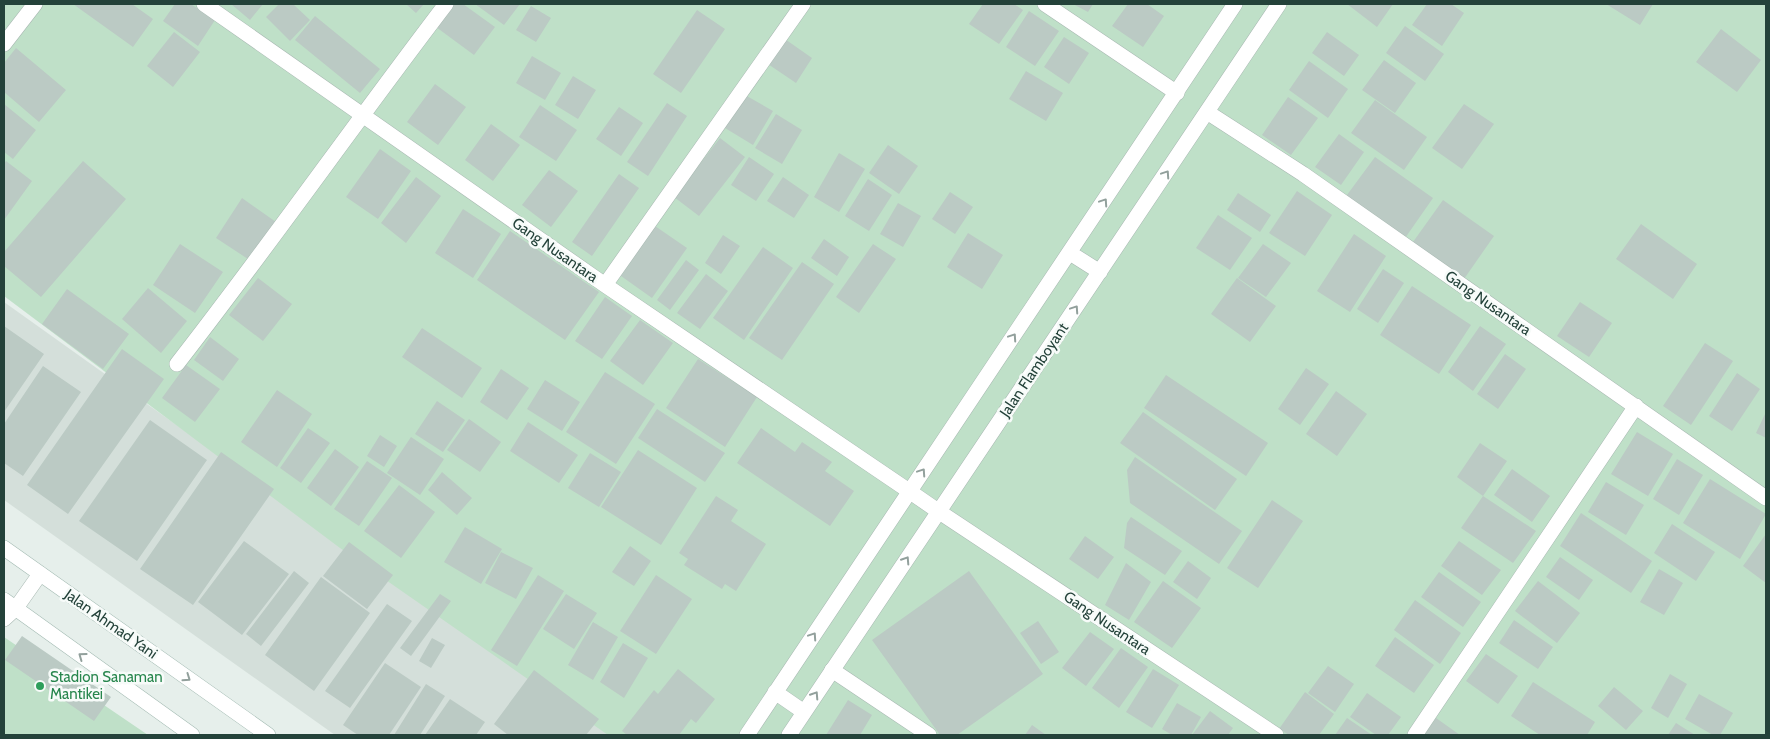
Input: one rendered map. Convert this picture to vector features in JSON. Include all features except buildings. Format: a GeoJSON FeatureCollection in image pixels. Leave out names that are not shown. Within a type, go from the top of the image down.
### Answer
{"type":"FeatureCollection","features":[{"type":"Feature","properties":{"kind":"street"},"geometry":{"type":"LineString","coordinates":[[4,44],[35,4]]}},
{"type":"Feature","properties":{"kind":"street","name":"Gang Nusantara"},"geometry":{"type":"LineString","coordinates":[[204,4],[605,285],[909,491],[1276,735]]}},
{"type":"Feature","properties":{"kind":"street"},"geometry":{"type":"LineString","coordinates":[[177,364],[244,278],[361,115],[446,4]]}},
{"type":"Feature","properties":{"kind":"street"},"geometry":{"type":"LineString","coordinates":[[605,285],[803,4]]}},
{"type":"Feature","properties":{"kind":"street"},"geometry":{"type":"LineString","coordinates":[[1045,4],[1177,93]]}},
{"type":"Feature","properties":{"kind":"street"},"geometry":{"type":"LineString","coordinates":[[747,735],[1236,4]]}},
{"type":"Feature","properties":{"kind":"street","name":"Jalan Flamboyant"},"geometry":{"type":"LineString","coordinates":[[789,735],[832,670],[944,514],[1100,272],[1279,4]]}},
{"type":"Feature","properties":{"kind":"street","name":"Gang Nusantara"},"geometry":{"type":"LineString","coordinates":[[1207,112],[1303,174],[1766,498]]}},
{"type":"Feature","properties":{"kind":"street"},"geometry":{"type":"LineString","coordinates":[[1070,253],[1100,272]]}},
{"type":"Feature","properties":{"kind":"street"},"geometry":{"type":"LineString","coordinates":[[1415,735],[1636,406]]}},
{"type":"Feature","properties":{"kind":"street","name":"Jalan Ahmad Yani"},"geometry":{"type":"LineString","coordinates":[[4,548],[268,735]]}},
{"type":"Feature","properties":{"kind":"street"},"geometry":{"type":"LineString","coordinates":[[4,619],[10,604],[40,574]]}},
{"type":"Feature","properties":{"kind":"street"},"geometry":{"type":"LineString","coordinates":[[10,604],[192,735]]}},
{"type":"Feature","properties":{"kind":"street"},"geometry":{"type":"LineString","coordinates":[[832,670],[929,735]]}},
{"type":"Feature","properties":{"kind":"street"},"geometry":{"type":"LineString","coordinates":[[775,692],[804,712]]}},
{"type":"Feature","properties":{"kind":"shaded area"},"geometry":{"type":"Polygon","coordinates":[[[4,302],[611,735],[335,735],[4,500],[4,302]]]}},
{"type":"Feature","properties":{"kind":"green space"},"geometry":{"type":"Polygon","coordinates":[[[4,4],[1766,4],[1766,735],[608,735],[340,548],[4,296],[4,4]]]}},
{"type":"Feature","properties":{"kind":"green space","name":"Stadion Sanaman Mantikei"},"geometry":{"type":"Polygon","coordinates":[[[4,637],[148,735],[4,735],[4,637]]]}},
{"type":"Feature","properties":{"kind":"place","name":"Stadion Sanaman Mantikei"},"geometry":{"type":"Point","coordinates":[40,686]}}]}
